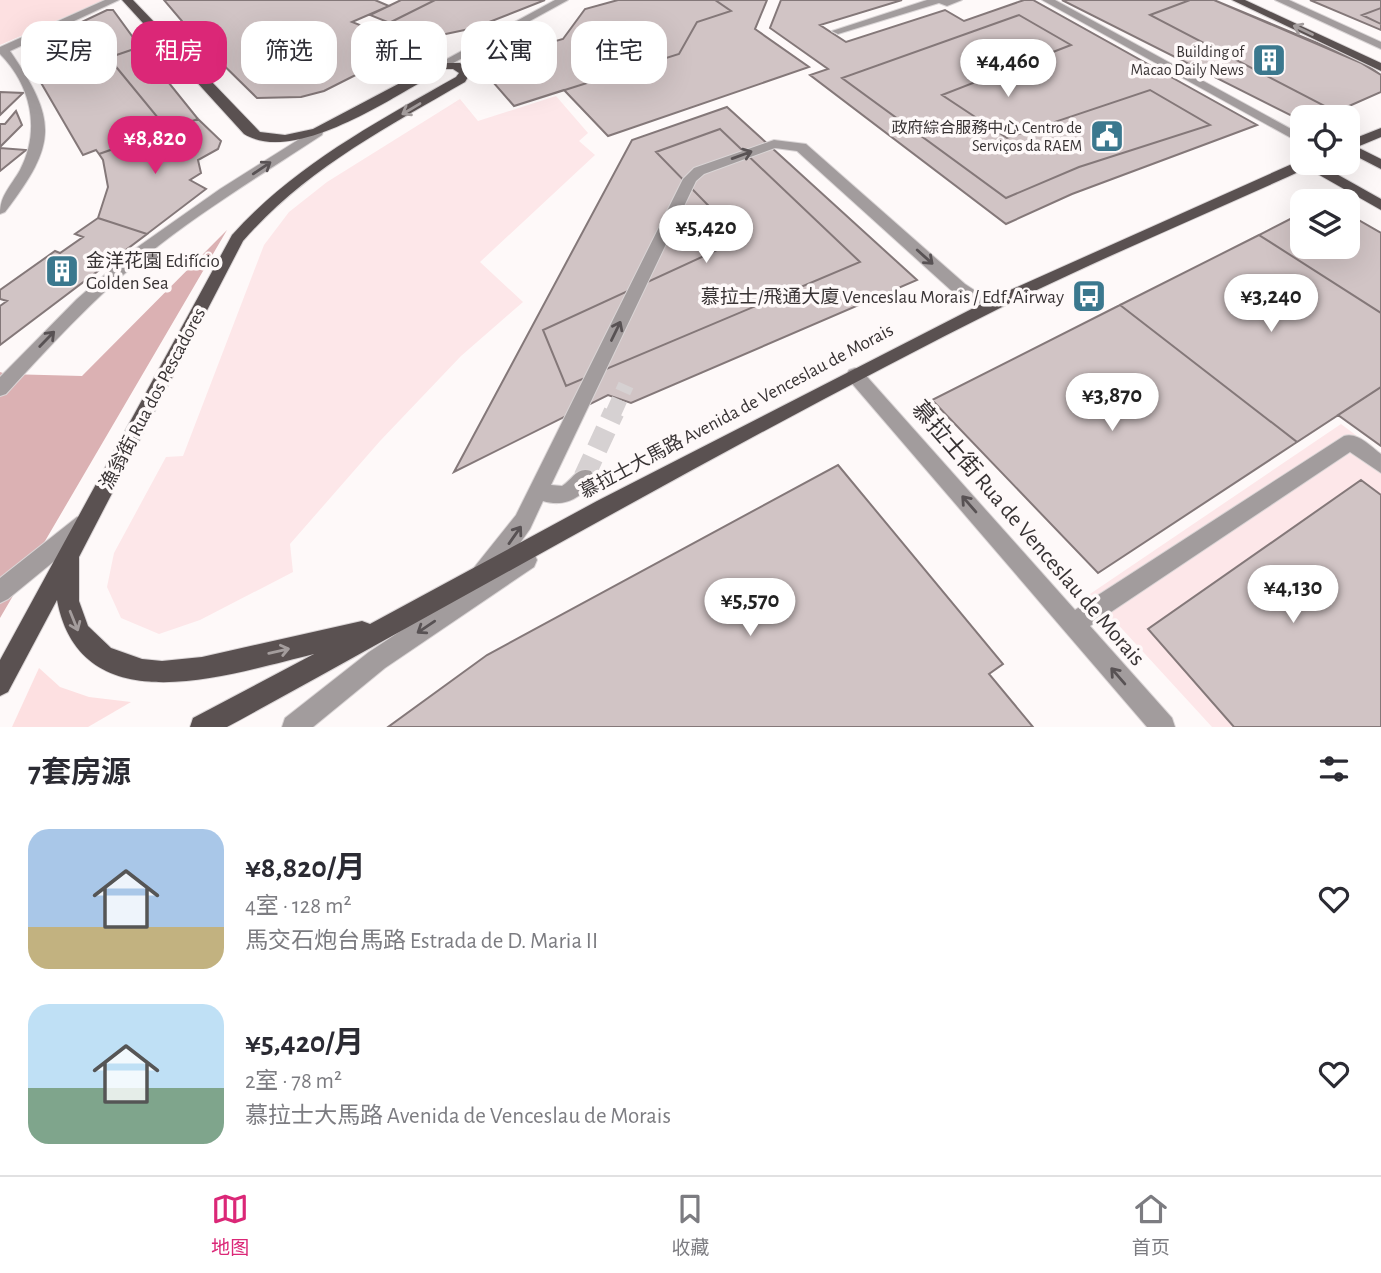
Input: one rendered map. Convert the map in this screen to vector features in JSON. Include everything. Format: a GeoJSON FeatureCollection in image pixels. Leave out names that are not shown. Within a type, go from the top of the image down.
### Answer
{"type":"FeatureCollection","features":[{"type":"Feature","properties":{"kind":"main road"},"geometry":{"type":"LineString","coordinates":[[127,0],[249,131],[257,136],[285,139],[317,132],[407,84]]}},
{"type":"Feature","properties":{"kind":"main road"},"geometry":{"type":"LineString","coordinates":[[1237,0],[1381,67]]}},
{"type":"Feature","properties":{"kind":"main road","name":"漁翁街 Rua dos Pescadores"},"geometry":{"type":"LineString","coordinates":[[0,684],[227,255],[248,225],[274,198],[303,174],[464,76],[464,69],[447,66]]}},
{"type":"Feature","properties":{"kind":"main road"},"geometry":{"type":"LineString","coordinates":[[1360,141],[1381,132]]}},
{"type":"Feature","properties":{"kind":"main road"},"geometry":{"type":"LineString","coordinates":[[1360,153],[1381,165]]}},
{"type":"Feature","properties":{"kind":"main road","name":"慕拉士大馬路 Avenida de Venceslau de Morais"},"geometry":{"type":"LineString","coordinates":[[202,727],[468,584],[604,507],[855,374],[1003,300],[1290,171]]}},
{"type":"Feature","properties":{"kind":"main road"},"geometry":{"type":"LineString","coordinates":[[1328,175],[1381,205]]}},
{"type":"Feature","properties":{"kind":"main road"},"geometry":{"type":"LineString","coordinates":[[83,527],[67,578],[67,600],[73,621],[91,647],[110,660],[132,669],[173,673],[201,670],[386,626]]}},
{"type":"Feature","properties":{"kind":"street"},"geometry":{"type":"LineString","coordinates":[[0,209],[23,182],[40,137],[33,97],[2,50],[114,0]]}},
{"type":"Feature","properties":{"kind":"street"},"geometry":{"type":"LineString","coordinates":[[447,62],[563,0]]}},
{"type":"Feature","properties":{"kind":"street"},"geometry":{"type":"LineString","coordinates":[[838,31],[940,0],[947,3],[957,0]]}},
{"type":"Feature","properties":{"kind":"street"},"geometry":{"type":"LineString","coordinates":[[1047,0],[1290,133]]}},
{"type":"Feature","properties":{"kind":"street"},"geometry":{"type":"LineString","coordinates":[[1280,0],[1381,46]]}},
{"type":"Feature","properties":{"kind":"street"},"geometry":{"type":"LineString","coordinates":[[0,389],[52,333],[136,256],[317,132]]}},
{"type":"Feature","properties":{"kind":"street"},"geometry":{"type":"LineString","coordinates":[[468,584],[510,542],[523,522],[690,179],[701,170],[774,144],[801,147],[959,288],[973,297],[1003,300]]}},
{"type":"Feature","properties":{"kind":"street","name":"慕拉士街 Rua de Venceslau de Morais"},"geometry":{"type":"LineString","coordinates":[[855,374],[1163,727]]}},
{"type":"Feature","properties":{"kind":"street"},"geometry":{"type":"LineString","coordinates":[[1073,624],[1351,442],[1381,465]]}},
{"type":"Feature","properties":{"kind":"street"},"geometry":{"type":"LineString","coordinates":[[541,485],[545,492],[561,495],[570,492],[584,477]]}},
{"type":"Feature","properties":{"kind":"street"},"geometry":{"type":"LineString","coordinates":[[294,727],[377,660],[604,507]]}},
{"type":"Feature","properties":{"kind":"street"},"geometry":{"type":"LineString","coordinates":[[0,592],[83,527]]}},
{"type":"Feature","properties":{"kind":"shaded area"},"geometry":{"type":"Polygon","coordinates":[[[0,0],[104,0],[55,21],[21,21],[21,36],[0,45],[0,0]]]}},
{"type":"Feature","properties":{"kind":"shaded area"},"geometry":{"type":"Polygon","coordinates":[[[556,96],[588,133],[579,141],[595,155],[480,262],[523,302],[461,356],[380,441],[290,544],[293,572],[200,620],[159,634],[121,618],[107,587],[114,553],[166,457],[183,456],[264,245],[289,212],[327,182],[460,99],[478,121],[556,96]]]}},
{"type":"Feature","properties":{"kind":"shaded area"},"geometry":{"type":"Polygon","coordinates":[[[227,230],[0,618],[0,372],[82,376],[227,230]]]}},
{"type":"Feature","properties":{"kind":"shaded area"},"geometry":{"type":"Polygon","coordinates":[[[1341,424],[1381,454],[1381,727],[1212,727],[1090,594],[1341,424]]]}},
{"type":"Feature","properties":{"kind":"shaded area"},"geometry":{"type":"Polygon","coordinates":[[[39,668],[60,687],[89,697],[131,702],[88,727],[12,727],[39,668]]]}},
{"type":"Feature","properties":{"kind":"building"},"geometry":{"type":"Polygon","coordinates":[[[164,0],[375,0],[389,6],[351,21],[351,77],[324,91],[301,97],[257,98],[243,84],[337,84],[337,21],[241,21],[241,82],[227,69],[227,21],[182,21],[164,0]]]}},
{"type":"Feature","properties":{"kind":"building"},"geometry":{"type":"Polygon","coordinates":[[[401,0],[545,0],[492,21],[461,21],[461,31],[447,34],[447,21],[385,21],[370,15],[401,0]]]}},
{"type":"Feature","properties":{"kind":"building"},"geometry":{"type":"Polygon","coordinates":[[[435,0],[545,0],[492,21],[461,21],[461,31],[447,34],[447,21],[393,21],[435,0]]]}},
{"type":"Feature","properties":{"kind":"building"},"geometry":{"type":"Polygon","coordinates":[[[618,0],[767,0],[755,29],[809,67],[608,136],[564,90],[514,106],[495,84],[557,84],[557,41],[563,39],[571,28],[571,84],[667,84],[667,21],[576,21],[585,9],[618,0]]]}},
{"type":"Feature","properties":{"kind":"building"},"geometry":{"type":"Polygon","coordinates":[[[618,0],[715,0],[731,11],[697,22],[679,54],[667,58],[667,21],[576,21],[585,9],[618,0]]]}},
{"type":"Feature","properties":{"kind":"building"},"geometry":{"type":"Polygon","coordinates":[[[781,0],[902,0],[820,25],[846,42],[945,10],[964,21],[1024,0],[1033,0],[1257,125],[1072,194],[1006,224],[810,75],[828,69],[770,28],[781,0]]]}},
{"type":"Feature","properties":{"kind":"building","name":"Building of Macao Daily News"},"geometry":{"type":"Polygon","coordinates":[[[1062,0],[1214,0],[1366,65],[1381,75],[1381,92],[1351,105],[1290,105],[1290,115],[1062,0]]]}},
{"type":"Feature","properties":{"kind":"building"},"geometry":{"type":"Polygon","coordinates":[[[1190,0],[1214,0],[1351,57],[1381,75],[1381,92],[1352,105],[1323,105],[1150,15],[1190,0]]]}},
{"type":"Feature","properties":{"kind":"building"},"geometry":{"type":"Polygon","coordinates":[[[1310,0],[1381,0],[1381,30],[1310,0]]]}},
{"type":"Feature","properties":{"kind":"building"},"geometry":{"type":"Polygon","coordinates":[[[1381,8],[1381,24],[1362,15],[1381,8]]]}},
{"type":"Feature","properties":{"kind":"building"},"geometry":{"type":"Polygon","coordinates":[[[107,10],[113,10],[131,35],[131,50],[117,55],[117,21],[84,21],[107,10]]]}},
{"type":"Feature","properties":{"kind":"building"},"geometry":{"type":"Polygon","coordinates":[[[1019,15],[1071,45],[942,95],[1007,138],[1150,90],[1210,125],[1079,167],[1006,198],[842,78],[1019,15]]]}},
{"type":"Feature","properties":{"kind":"building"},"geometry":{"type":"Polygon","coordinates":[[[571,28],[571,84],[584,84],[514,106],[495,84],[557,84],[557,41],[563,39],[571,28]]]}},
{"type":"Feature","properties":{"kind":"building"},"geometry":{"type":"Polygon","coordinates":[[[131,50],[131,84],[170,84],[198,119],[99,154],[96,150],[83,155],[42,84],[117,84],[117,55],[131,50]]]}},
{"type":"Feature","properties":{"kind":"building"},"geometry":{"type":"Polygon","coordinates":[[[117,68],[168,130],[99,154],[96,150],[83,155],[42,84],[117,84],[117,68]]]}},
{"type":"Feature","properties":{"kind":"building"},"geometry":{"type":"Polygon","coordinates":[[[0,92],[23,93],[0,115],[0,92]]]}},
{"type":"Feature","properties":{"kind":"building"},"geometry":{"type":"Polygon","coordinates":[[[727,107],[917,280],[631,403],[608,395],[454,472],[632,140],[727,107]]]}},
{"type":"Feature","properties":{"kind":"building"},"geometry":{"type":"Polygon","coordinates":[[[16,111],[22,125],[0,147],[0,124],[5,124],[16,111]]]}},
{"type":"Feature","properties":{"kind":"building"},"geometry":{"type":"Polygon","coordinates":[[[198,119],[221,141],[218,149],[198,160],[201,173],[190,180],[206,189],[147,234],[98,218],[108,187],[103,160],[99,154],[198,119]]]}},
{"type":"Feature","properties":{"kind":"building"},"geometry":{"type":"Polygon","coordinates":[[[720,129],[860,262],[566,386],[543,330],[741,239],[656,152],[720,129]]]}},
{"type":"Feature","properties":{"kind":"building"},"geometry":{"type":"Polygon","coordinates":[[[0,148],[26,150],[0,171],[0,148]]]}},
{"type":"Feature","properties":{"kind":"building","name":"金洋花園 Edifício Golden Sea"},"geometry":{"type":"Polygon","coordinates":[[[98,218],[147,234],[0,345],[0,306],[7,301],[0,299],[0,290],[55,251],[60,253],[83,237],[75,234],[98,218]]]}},
{"type":"Feature","properties":{"kind":"building"},"geometry":{"type":"Polygon","coordinates":[[[1290,219],[1290,255],[1259,235],[1290,219]]]}},
{"type":"Feature","properties":{"kind":"building"},"geometry":{"type":"Polygon","coordinates":[[[1360,221],[1381,233],[1381,313],[1297,259],[1360,259],[1360,221]]]}},
{"type":"Feature","properties":{"kind":"building"},"geometry":{"type":"Polygon","coordinates":[[[1259,235],[1290,255],[1290,259],[1297,259],[1381,313],[1381,387],[1297,442],[1120,305],[1259,235]]]}},
{"type":"Feature","properties":{"kind":"building"},"geometry":{"type":"Polygon","coordinates":[[[1120,305],[1297,442],[1098,573],[932,400],[1120,305]]]}},
{"type":"Feature","properties":{"kind":"building"},"geometry":{"type":"Polygon","coordinates":[[[1381,387],[1381,446],[1338,415],[1381,387]]]}},
{"type":"Feature","properties":{"kind":"building"},"geometry":{"type":"Polygon","coordinates":[[[838,465],[1003,664],[989,674],[1033,727],[388,727],[487,655],[838,465]]]}},
{"type":"Feature","properties":{"kind":"building"},"geometry":{"type":"Polygon","coordinates":[[[1361,480],[1381,495],[1381,727],[1234,727],[1148,629],[1361,480]]]}},
{"type":"Feature","properties":{"kind":"tunnel"},"geometry":{"type":"LineString","coordinates":[[613,414],[626,385]]}},
{"type":"Feature","properties":{"kind":"tunnel"},"geometry":{"type":"LineString","coordinates":[[584,477],[614,412]]}},
{"type":"Feature","properties":{"kind":"place","name":"Building of Macao Daily News"},"geometry":{"type":"Point","coordinates":[1269,60]}},
{"type":"Feature","properties":{"kind":"place","name":"政府綜合服務中心 Centro de Serviços da RAEM"},"geometry":{"type":"Point","coordinates":[1107,136]}},
{"type":"Feature","properties":{"kind":"place","name":"金洋花園 Edifício Golden Sea"},"geometry":{"type":"Point","coordinates":[62,271]}},
{"type":"Feature","properties":{"kind":"place","name":"慕拉士/飛通大廈 Venceslau Morais / Edf. Airway"},"geometry":{"type":"Point","coordinates":[1089,296]}}]}
